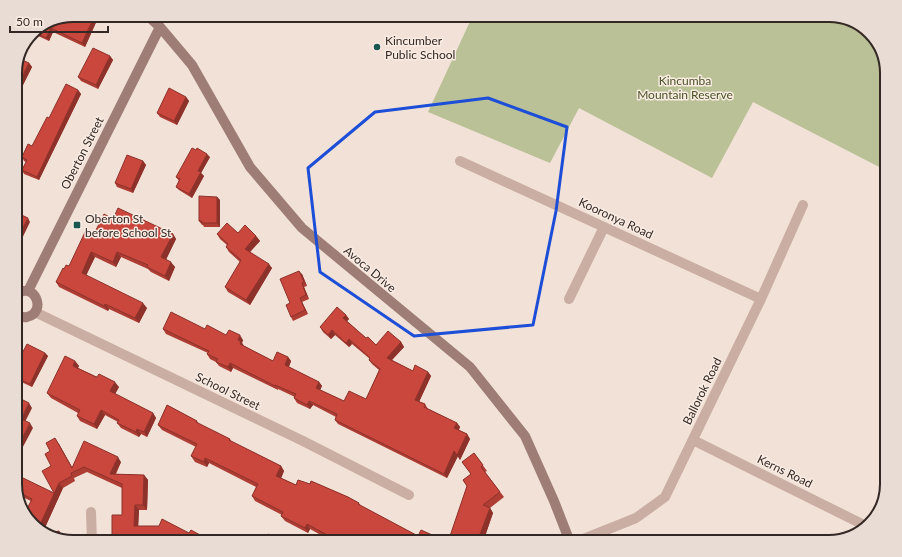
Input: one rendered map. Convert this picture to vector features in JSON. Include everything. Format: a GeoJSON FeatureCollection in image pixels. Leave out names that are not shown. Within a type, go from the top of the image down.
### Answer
{"type":"FeatureCollection","features":[{"type":"Feature","properties":{"kind":"main road","name":"Avoca Drive"},"geometry":{"type":"LineString","coordinates":[[155,22],[192,65],[250,167],[302,228],[470,367],[525,436],[567,535]]}},
{"type":"Feature","properties":{"kind":"main road","name":"Oberton Street"},"geometry":{"type":"LineString","coordinates":[[28,291],[160,27]]}},
{"type":"Feature","properties":{"kind":"main road"},"geometry":{"type":"LineString","coordinates":[[22,291],[28,291],[33,294],[37,300],[35,312],[27,317],[22,317]]}},
{"type":"Feature","properties":{"kind":"street","name":"Kooronya Road"},"geometry":{"type":"LineString","coordinates":[[460,161],[761,299]]}},
{"type":"Feature","properties":{"kind":"street","name":"Ballorok Road"},"geometry":{"type":"LineString","coordinates":[[594,535],[636,518],[664,497],[761,299],[803,205]]}},
{"type":"Feature","properties":{"kind":"street"},"geometry":{"type":"LineString","coordinates":[[569,299],[604,227]]}},
{"type":"Feature","properties":{"kind":"street","name":"School Street"},"geometry":{"type":"LineString","coordinates":[[35,312],[303,441],[409,495]]}},
{"type":"Feature","properties":{"kind":"street","name":"Kerns Road"},"geometry":{"type":"LineString","coordinates":[[693,440],[861,523]]}},
{"type":"Feature","properties":{"kind":"street"},"geometry":{"type":"LineString","coordinates":[[92,512],[92,535]]}},
{"type":"Feature","properties":{"kind":"highlighted area"},"geometry":{"type":"Polygon","coordinates":[[[488,98],[567,127],[556,211],[533,325],[414,336],[320,272],[308,168],[375,112],[488,98]]]}},
{"type":"Feature","properties":{"kind":"green space","name":"Kincumba Mountain Reserve"},"geometry":{"type":"Polygon","coordinates":[[[470,22],[835,22],[854,29],[865,37],[875,51],[879,63],[880,167],[753,102],[712,178],[579,108],[550,163],[428,112],[470,22]]]}},
{"type":"Feature","properties":{"kind":"building"},"geometry":{"type":"Polygon","coordinates":[[[92,22],[82,43],[51,28],[46,38],[40,35],[54,26],[63,23],[92,22]]]}},
{"type":"Feature","properties":{"kind":"building"},"geometry":{"type":"Polygon","coordinates":[[[93,48],[110,56],[96,85],[78,77],[93,48]]]}},
{"type":"Feature","properties":{"kind":"building"},"geometry":{"type":"Polygon","coordinates":[[[24,61],[29,63],[22,77],[24,61]]]}},
{"type":"Feature","properties":{"kind":"building"},"geometry":{"type":"Polygon","coordinates":[[[66,84],[78,90],[37,177],[22,170],[27,160],[22,157],[28,144],[32,146],[47,117],[49,118],[66,84]]]}},
{"type":"Feature","properties":{"kind":"building"},"geometry":{"type":"Polygon","coordinates":[[[169,88],[186,97],[174,121],[157,113],[169,88]]]}},
{"type":"Feature","properties":{"kind":"building"},"geometry":{"type":"Polygon","coordinates":[[[192,148],[196,150],[197,148],[207,154],[198,171],[201,172],[189,194],[176,187],[180,179],[176,177],[192,148]]]}},
{"type":"Feature","properties":{"kind":"building"},"geometry":{"type":"Polygon","coordinates":[[[127,155],[143,161],[131,189],[115,183],[127,155]]]}},
{"type":"Feature","properties":{"kind":"building"},"geometry":{"type":"Polygon","coordinates":[[[199,196],[217,197],[217,223],[202,223],[202,221],[199,221],[199,196]]]}},
{"type":"Feature","properties":{"kind":"building"},"geometry":{"type":"Polygon","coordinates":[[[118,208],[173,234],[161,257],[171,262],[165,276],[147,267],[148,265],[117,252],[113,262],[91,252],[82,273],[143,303],[135,318],[105,304],[104,306],[56,282],[63,268],[64,269],[66,265],[69,266],[86,230],[94,234],[104,214],[113,219],[118,208]]]}},
{"type":"Feature","properties":{"kind":"building"},"geometry":{"type":"Polygon","coordinates":[[[22,215],[28,218],[22,230],[22,215]]]}},
{"type":"Feature","properties":{"kind":"building"},"geometry":{"type":"Polygon","coordinates":[[[227,223],[238,233],[245,225],[256,236],[245,249],[269,264],[246,300],[225,287],[241,260],[226,247],[228,244],[217,234],[227,223]]]}},
{"type":"Feature","properties":{"kind":"building"},"geometry":{"type":"Polygon","coordinates":[[[299,271],[304,282],[302,283],[306,295],[300,298],[305,310],[291,317],[286,305],[290,303],[280,279],[299,271]]]}},
{"type":"Feature","properties":{"kind":"building"},"geometry":{"type":"Polygon","coordinates":[[[337,307],[346,315],[343,318],[376,345],[388,331],[401,342],[387,358],[413,371],[415,365],[428,372],[415,400],[425,404],[424,407],[457,423],[454,428],[467,434],[457,455],[454,451],[444,474],[335,420],[337,414],[309,401],[307,405],[294,398],[296,394],[275,386],[230,363],[228,367],[216,362],[218,359],[207,354],[209,351],[163,329],[171,312],[205,329],[207,325],[226,335],[229,330],[240,335],[238,340],[241,342],[240,344],[273,361],[277,352],[288,357],[285,365],[319,382],[316,388],[344,401],[349,391],[366,399],[380,369],[349,339],[346,343],[332,330],[328,335],[320,327],[337,307]]]}},
{"type":"Feature","properties":{"kind":"building"},"geometry":{"type":"Polygon","coordinates":[[[27,344],[45,353],[30,384],[22,380],[22,354],[27,344]]]}},
{"type":"Feature","properties":{"kind":"building"},"geometry":{"type":"Polygon","coordinates":[[[65,356],[75,361],[73,366],[96,377],[99,374],[115,382],[110,391],[153,413],[144,432],[137,429],[136,432],[117,423],[119,420],[101,410],[94,424],[77,416],[80,410],[47,393],[65,356]]]}},
{"type":"Feature","properties":{"kind":"building"},"geometry":{"type":"Polygon","coordinates":[[[22,400],[29,403],[22,417],[22,400]]]}},
{"type":"Feature","properties":{"kind":"building"},"geometry":{"type":"Polygon","coordinates":[[[167,405],[230,439],[229,440],[281,466],[276,476],[296,485],[298,480],[310,484],[311,481],[348,497],[359,503],[358,504],[416,535],[327,535],[307,524],[305,528],[281,516],[283,512],[252,496],[258,484],[205,458],[204,462],[191,456],[197,444],[158,425],[167,405]]]}},
{"type":"Feature","properties":{"kind":"building"},"geometry":{"type":"Polygon","coordinates":[[[22,419],[30,423],[22,438],[22,419]]]}},
{"type":"Feature","properties":{"kind":"building"},"geometry":{"type":"Polygon","coordinates":[[[55,438],[72,468],[84,441],[118,457],[110,474],[144,475],[143,505],[135,505],[134,526],[159,526],[162,519],[189,533],[191,530],[200,535],[112,535],[112,515],[122,515],[122,484],[84,467],[71,473],[72,476],[59,483],[41,523],[35,518],[28,507],[32,499],[23,495],[22,477],[54,493],[42,471],[51,466],[45,454],[50,451],[46,443],[55,438]]]}},
{"type":"Feature","properties":{"kind":"building"},"geometry":{"type":"Polygon","coordinates":[[[474,453],[483,465],[481,467],[500,492],[483,505],[490,508],[480,535],[450,535],[467,486],[463,480],[471,474],[462,462],[474,453]]]}},
{"type":"Feature","properties":{"kind":"building"},"geometry":{"type":"Polygon","coordinates":[[[421,530],[432,535],[418,535],[421,530]]]}},
{"type":"Feature","properties":{"kind":"place","name":"Kincumber Public School"},"geometry":{"type":"Point","coordinates":[377,47]}},
{"type":"Feature","properties":{"kind":"place","name":"Oberton St before School St"},"geometry":{"type":"Point","coordinates":[77,225]}}]}
